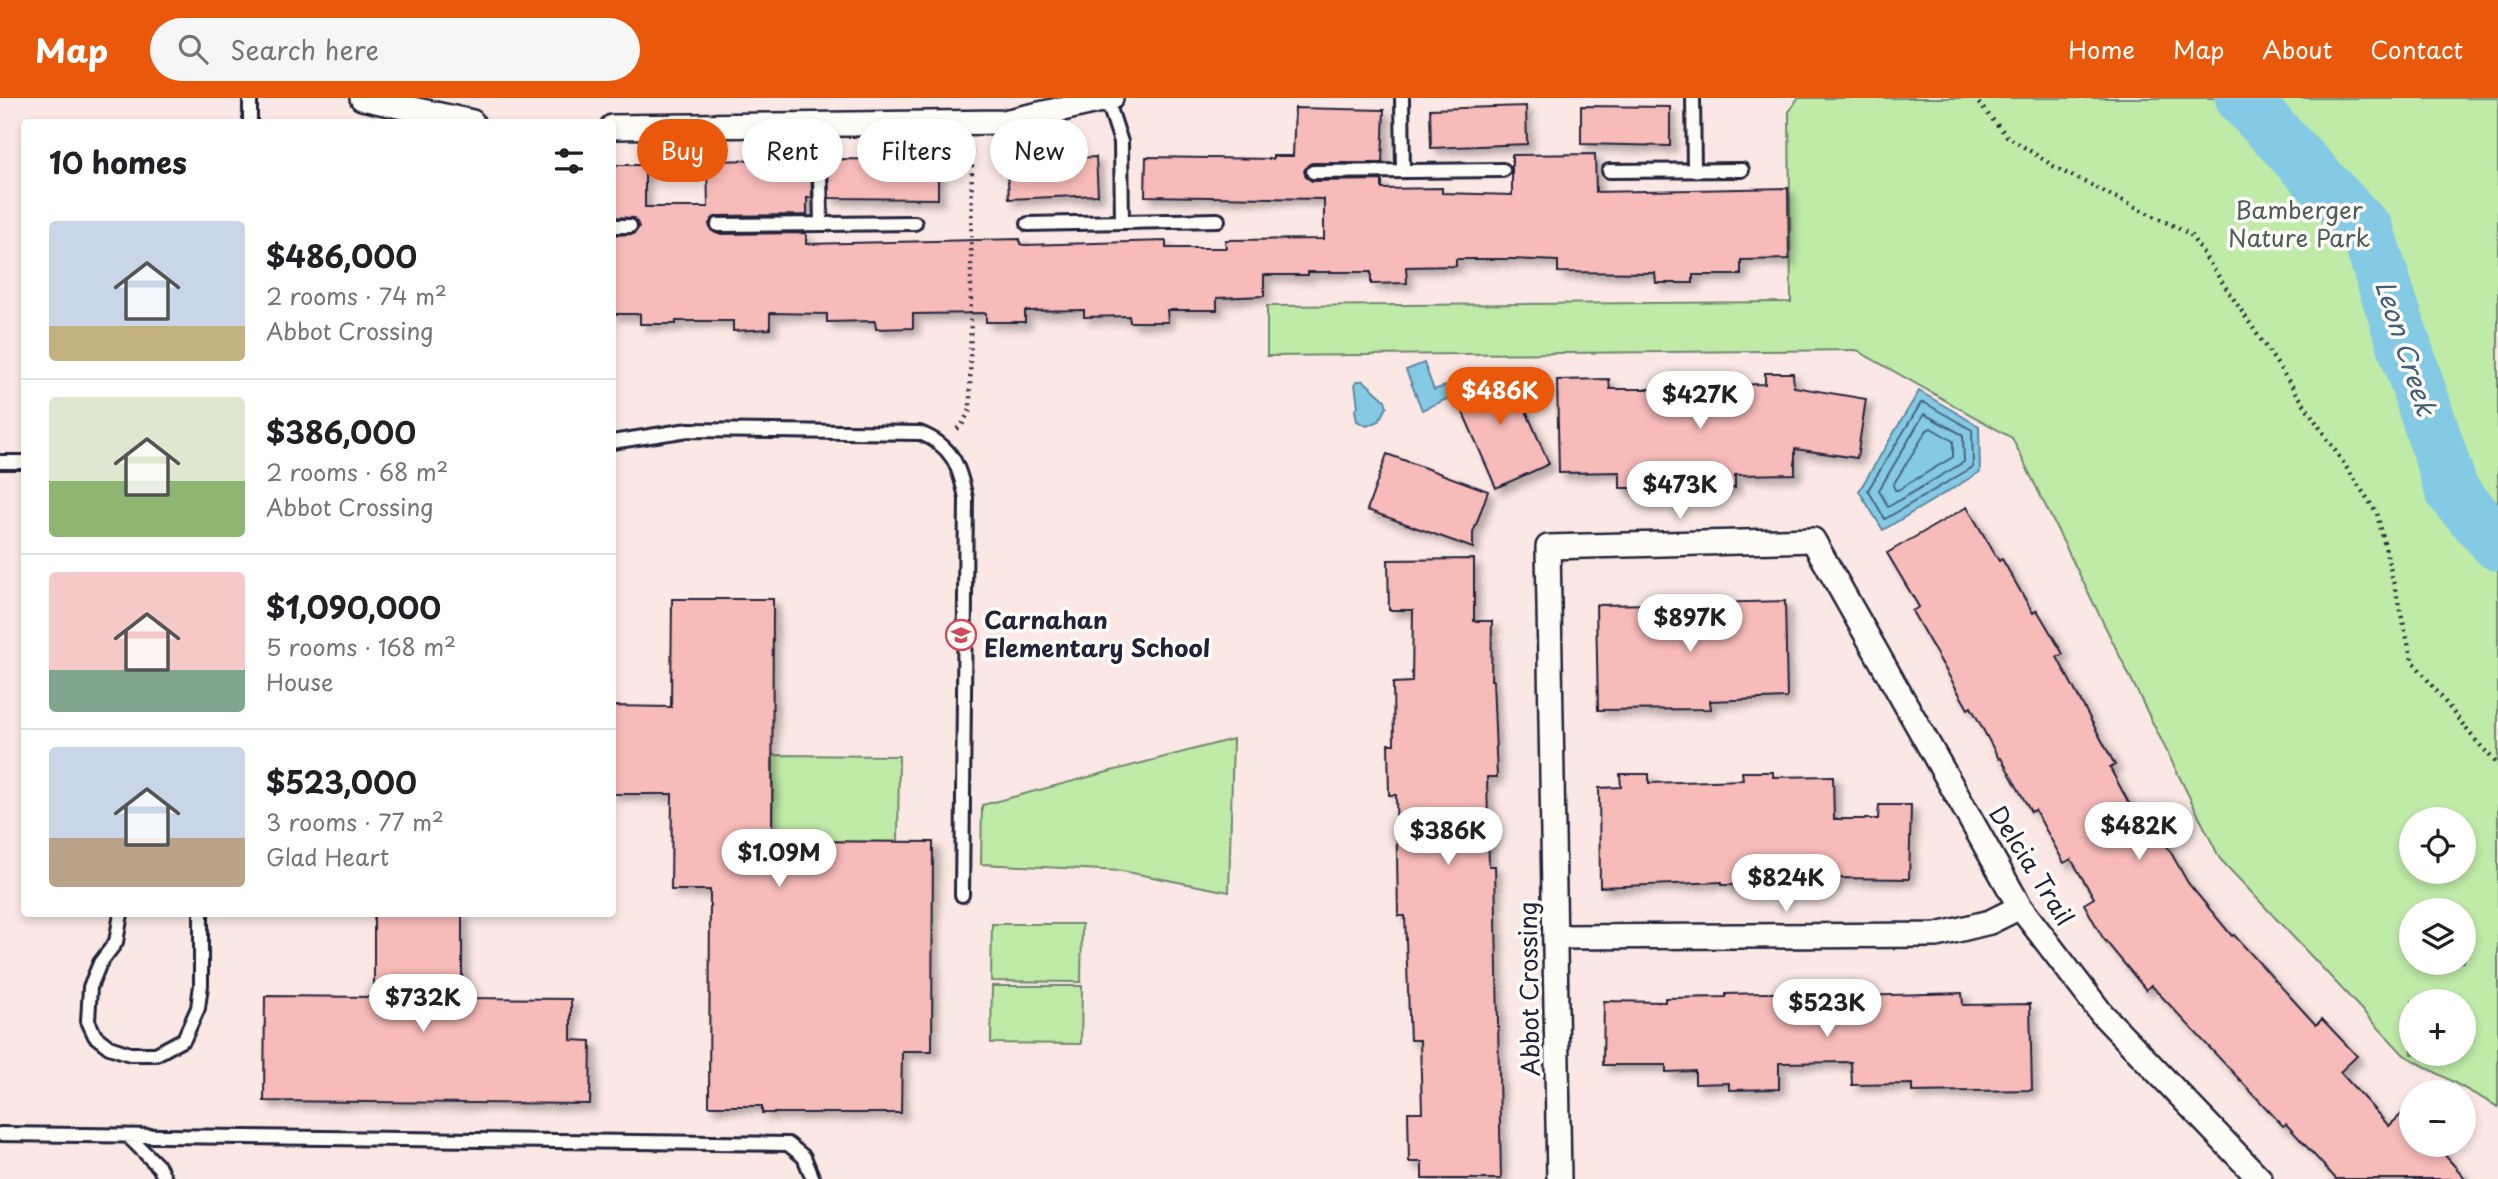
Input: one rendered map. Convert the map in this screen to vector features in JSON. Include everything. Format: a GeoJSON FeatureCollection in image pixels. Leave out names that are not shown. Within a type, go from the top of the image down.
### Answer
{"type":"FeatureCollection","features":[{"type":"Feature","properties":{"kind":"street"},"geometry":{"type":"LineString","coordinates":[[362,98],[458,119]]}},
{"type":"Feature","properties":{"kind":"street"},"geometry":{"type":"LineString","coordinates":[[976,122],[1004,122],[1079,101],[1109,98]]}},
{"type":"Feature","properties":{"kind":"street"},"geometry":{"type":"LineString","coordinates":[[616,127],[742,125]]}},
{"type":"Feature","properties":{"kind":"street","name":"Delcia Trail"},"geometry":{"type":"LineString","coordinates":[[1548,547],[1813,540],[2020,907],[2102,1014],[2260,1179]]}},
{"type":"Feature","properties":{"kind":"street","name":"Abbot Crossing"},"geometry":{"type":"LineString","coordinates":[[1548,547],[1559,1179]]}},
{"type":"Feature","properties":{"kind":"street"},"geometry":{"type":"LineString","coordinates":[[1556,937],[1937,935],[1990,922],[2020,907]]}},
{"type":"Feature","properties":{"kind":"lane"},"geometry":{"type":"LineString","coordinates":[[250,98],[250,119]]}},
{"type":"Feature","properties":{"kind":"lane"},"geometry":{"type":"LineString","coordinates":[[1109,98],[1121,142],[1122,222]]}},
{"type":"Feature","properties":{"kind":"lane"},"geometry":{"type":"LineString","coordinates":[[1402,98],[1403,171]]}},
{"type":"Feature","properties":{"kind":"lane"},"geometry":{"type":"LineString","coordinates":[[1693,98],[1694,170]]}},
{"type":"Feature","properties":{"kind":"lane"},"geometry":{"type":"LineString","coordinates":[[1313,172],[1503,170]]}},
{"type":"Feature","properties":{"kind":"lane"},"geometry":{"type":"LineString","coordinates":[[1609,171],[1742,170]]}},
{"type":"Feature","properties":{"kind":"lane"},"geometry":{"type":"LineString","coordinates":[[820,182],[821,224]]}},
{"type":"Feature","properties":{"kind":"lane"},"geometry":{"type":"LineString","coordinates":[[1028,224],[1218,220]]}},
{"type":"Feature","properties":{"kind":"lane"},"geometry":{"type":"LineString","coordinates":[[718,225],[915,223]]}},
{"type":"Feature","properties":{"kind":"lane"},"geometry":{"type":"LineString","coordinates":[[616,226],[630,226]]}},
{"type":"Feature","properties":{"kind":"lane"},"geometry":{"type":"LineString","coordinates":[[616,441],[688,430],[920,433],[935,439],[950,452],[961,474],[966,498],[962,895]]}},
{"type":"Feature","properties":{"kind":"lane"},"geometry":{"type":"LineString","coordinates":[[0,462],[21,462]]}},
{"type":"Feature","properties":{"kind":"lane"},"geometry":{"type":"LineString","coordinates":[[120,917],[116,942],[100,963],[90,987],[88,1021],[95,1036],[109,1047],[130,1054],[156,1054],[184,1039],[198,1008],[201,985],[201,917]]}},
{"type":"Feature","properties":{"kind":"lane"},"geometry":{"type":"LineString","coordinates":[[0,1134],[788,1144],[804,1157],[813,1179]]}},
{"type":"Feature","properties":{"kind":"lane"},"geometry":{"type":"LineString","coordinates":[[128,1136],[159,1167],[165,1179]]}},
{"type":"Feature","properties":{"kind":"path"},"geometry":{"type":"LineString","coordinates":[[1974,98],[2007,136],[2058,169],[2190,234],[2377,513],[2412,660],[2498,765]]}},
{"type":"Feature","properties":{"kind":"path"},"geometry":{"type":"LineString","coordinates":[[957,429],[970,410],[972,182]]}},
{"type":"Feature","properties":{"kind":"green space","name":"Bamberger Nature Park"},"geometry":{"type":"Polygon","coordinates":[[[1798,98],[2498,98],[2498,1107],[2476,1095],[2476,1080],[2449,1080],[2424,1066],[2476,1066],[2476,989],[2399,989],[2399,1050],[2220,859],[2012,438],[1856,350],[1267,356],[1267,306],[1791,302],[1789,112],[1798,98]]]}},
{"type":"Feature","properties":{"kind":"green space"},"geometry":{"type":"Polygon","coordinates":[[[1233,739],[1229,892],[1122,871],[981,864],[982,805],[1233,739]]]}},
{"type":"Feature","properties":{"kind":"green space"},"geometry":{"type":"Polygon","coordinates":[[[773,755],[899,756],[898,842],[772,841],[773,755]]]}},
{"type":"Feature","properties":{"kind":"green space"},"geometry":{"type":"Polygon","coordinates":[[[992,924],[1082,924],[1081,982],[991,981],[992,924]]]}},
{"type":"Feature","properties":{"kind":"green space"},"geometry":{"type":"Polygon","coordinates":[[[992,986],[1082,986],[1081,1044],[991,1043],[992,986]]]}},
{"type":"Feature","properties":{"kind":"water"},"geometry":{"type":"Polygon","coordinates":[[[1424,363],[1434,390],[1448,385],[1452,397],[1422,410],[1406,370],[1424,363]]]}},
{"type":"Feature","properties":{"kind":"water"},"geometry":{"type":"Polygon","coordinates":[[[1357,381],[1364,381],[1385,400],[1387,407],[1379,421],[1367,426],[1357,421],[1357,381]]]}},
{"type":"Feature","properties":{"kind":"water"},"geometry":{"type":"Polygon","coordinates":[[[1919,391],[1979,426],[1980,472],[1883,530],[1859,491],[1919,391]]]}},
{"type":"Feature","properties":{"kind":"building"},"geometry":{"type":"Polygon","coordinates":[[[1526,106],[1527,144],[1431,148],[1430,109],[1526,106]]]}},
{"type":"Feature","properties":{"kind":"building"},"geometry":{"type":"Polygon","coordinates":[[[1581,106],[1670,107],[1670,146],[1581,144],[1581,106]]]}},
{"type":"Feature","properties":{"kind":"building"},"geometry":{"type":"Polygon","coordinates":[[[1295,108],[1384,110],[1382,163],[1312,163],[1304,171],[1306,177],[1312,181],[1382,180],[1382,189],[1442,188],[1442,193],[1512,195],[1512,155],[1595,154],[1596,192],[1788,188],[1789,259],[1741,260],[1741,275],[1693,275],[1693,283],[1656,283],[1655,273],[1558,272],[1558,261],[1512,259],[1456,259],[1456,266],[1406,267],[1407,283],[1371,284],[1371,272],[1264,275],[1264,296],[1217,298],[1217,310],[1167,310],[1168,322],[1130,322],[1129,316],[1084,317],[1084,310],[1025,311],[1025,322],[986,322],[986,313],[913,314],[913,328],[876,329],[875,321],[827,322],[827,314],[770,313],[770,329],[733,331],[733,321],[640,324],[640,314],[616,314],[616,235],[634,234],[639,227],[634,218],[616,217],[616,165],[637,165],[637,182],[645,182],[645,207],[708,207],[707,182],[728,182],[728,161],[742,160],[742,182],[812,182],[812,198],[807,198],[807,215],[718,216],[709,224],[711,230],[718,234],[806,233],[806,244],[1020,239],[1020,244],[1024,245],[1166,241],[1166,248],[1226,248],[1225,240],[1324,239],[1324,199],[1145,196],[1146,157],[1273,159],[1273,156],[1293,156],[1295,108]]]}},
{"type":"Feature","properties":{"kind":"building"},"geometry":{"type":"Polygon","coordinates":[[[1088,157],[1096,157],[1098,195],[1009,199],[1008,182],[1088,182],[1088,157]]]}},
{"type":"Feature","properties":{"kind":"building"},"geometry":{"type":"Polygon","coordinates":[[[843,159],[857,159],[857,182],[938,182],[938,199],[829,198],[829,182],[843,182],[843,159]]]}},
{"type":"Feature","properties":{"kind":"building"},"geometry":{"type":"Polygon","coordinates":[[[1509,371],[1549,464],[1496,488],[1451,385],[1480,373],[1484,382],[1509,371]]]}},
{"type":"Feature","properties":{"kind":"building"},"geometry":{"type":"Polygon","coordinates":[[[1765,373],[1793,373],[1794,387],[1866,399],[1857,458],[1795,449],[1795,474],[1735,475],[1735,488],[1620,488],[1620,472],[1559,473],[1557,380],[1609,379],[1610,389],[1681,389],[1681,386],[1765,384],[1765,373]]]}},
{"type":"Feature","properties":{"kind":"building"},"geometry":{"type":"Polygon","coordinates":[[[1387,454],[1488,491],[1473,533],[1473,548],[1367,510],[1387,454]]]}},
{"type":"Feature","properties":{"kind":"building"},"geometry":{"type":"Polygon","coordinates":[[[1967,507],[1999,561],[2002,559],[2033,613],[2037,610],[2063,654],[2057,657],[2115,765],[2110,768],[2146,835],[2157,828],[2188,883],[2232,936],[2234,935],[2316,1025],[2322,1019],[2357,1056],[2340,1072],[2389,1126],[2399,1116],[2399,1157],[2447,1157],[2466,1179],[2336,1179],[2151,985],[2146,990],[2103,938],[2084,904],[2094,898],[2071,859],[2064,863],[2035,810],[2031,812],[2001,758],[1999,759],[1971,707],[1968,709],[1912,611],[1919,607],[1887,553],[1967,507]]]}},
{"type":"Feature","properties":{"kind":"building"},"geometry":{"type":"Polygon","coordinates":[[[1474,559],[1474,621],[1492,621],[1491,680],[1497,777],[1487,777],[1489,866],[1495,866],[1501,1179],[1422,1179],[1422,1162],[1409,1162],[1408,1112],[1422,1112],[1420,1040],[1410,1040],[1405,916],[1398,916],[1396,795],[1389,795],[1388,744],[1394,744],[1393,683],[1412,682],[1413,610],[1389,610],[1388,560],[1474,559]]]}},
{"type":"Feature","properties":{"kind":"building"},"geometry":{"type":"Polygon","coordinates":[[[672,599],[773,599],[772,841],[933,842],[932,1051],[902,1051],[901,1113],[762,1113],[762,1106],[709,1106],[710,890],[671,890],[672,794],[616,794],[616,706],[671,707],[672,599]]]}},
{"type":"Feature","properties":{"kind":"building"},"geometry":{"type":"Polygon","coordinates":[[[1659,599],[1710,599],[1710,603],[1785,601],[1787,698],[1710,701],[1711,709],[1598,710],[1596,605],[1659,604],[1659,599]]]}},
{"type":"Feature","properties":{"kind":"building"},"geometry":{"type":"Polygon","coordinates":[[[1742,772],[1773,772],[1773,777],[1833,776],[1834,819],[1878,819],[1879,805],[1911,805],[1909,879],[1835,878],[1835,884],[1722,885],[1722,882],[1600,887],[1599,788],[1621,787],[1620,774],[1649,774],[1649,783],[1743,780],[1742,772]]]}},
{"type":"Feature","properties":{"kind":"building"},"geometry":{"type":"Polygon","coordinates":[[[374,917],[462,917],[462,998],[571,999],[571,1040],[591,1041],[590,1104],[264,1101],[265,996],[374,997],[374,917]]]}},
{"type":"Feature","properties":{"kind":"building"},"geometry":{"type":"Polygon","coordinates":[[[1820,993],[1820,997],[1962,993],[1963,1005],[2030,1004],[2032,1090],[1912,1092],[1912,1084],[1852,1085],[1851,1062],[1779,1063],[1779,1089],[1729,1090],[1729,1083],[1695,1084],[1695,1071],[1666,1072],[1666,1065],[1603,1065],[1604,1001],[1665,1002],[1665,998],[1820,993]]]}},
{"type":"Feature","properties":{"kind":"waterway","name":"Leon Creek"},"geometry":{"type":"LineString","coordinates":[[2242,98],[2367,231],[2452,491],[2498,544]]}},
{"type":"Feature","properties":{"kind":"place","name":"Carnahan Elementary School"},"geometry":{"type":"Point","coordinates":[961,635]}}]}
